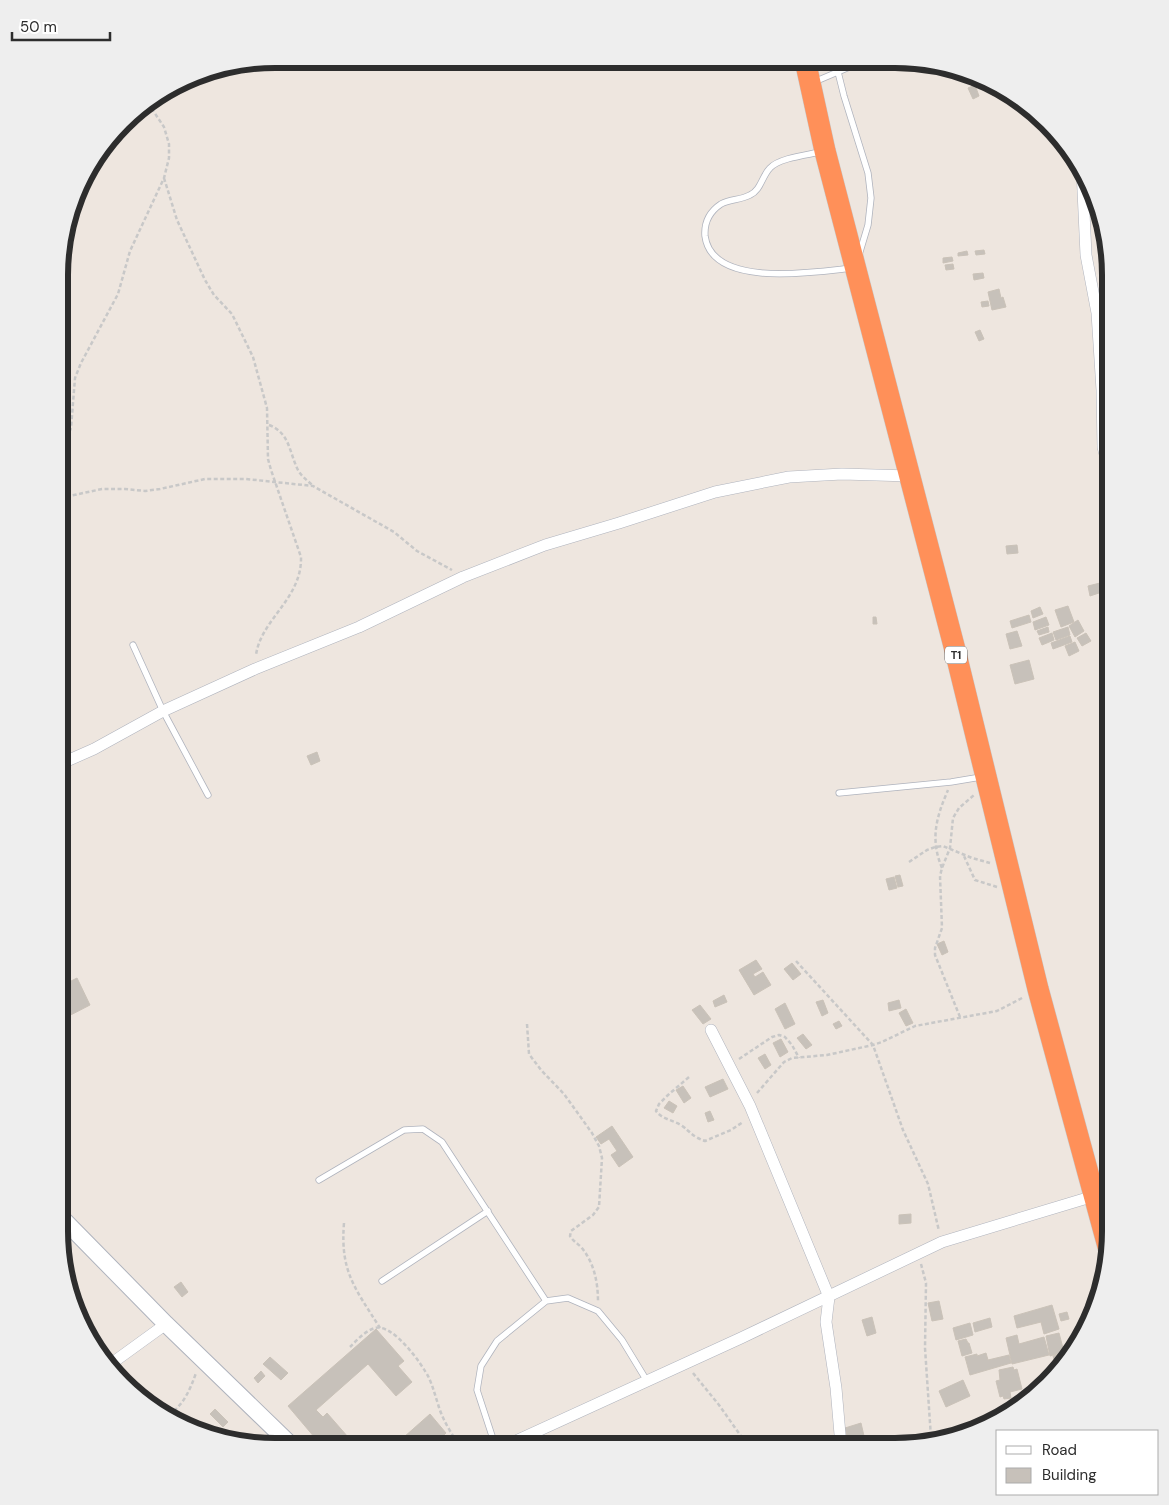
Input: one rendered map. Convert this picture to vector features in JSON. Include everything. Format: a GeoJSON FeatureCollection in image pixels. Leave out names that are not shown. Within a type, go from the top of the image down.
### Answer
{"type":"FeatureCollection","features":[{"type":"Feature","properties":{"kind":"highway","name":"T1"},"geometry":{"type":"LineString","coordinates":[[806,68],[824,151],[910,476],[1038,989],[1102,1223]]}},
{"type":"Feature","properties":{"kind":"street"},"geometry":{"type":"LineString","coordinates":[[1083,189],[1086,255],[1097,313],[1102,390]]}},
{"type":"Feature","properties":{"kind":"street"},"geometry":{"type":"LineString","coordinates":[[68,760],[94,749],[163,711],[255,669],[359,627],[463,577],[545,545],[715,492],[789,477],[842,474],[910,476]]}},
{"type":"Feature","properties":{"kind":"street"},"geometry":{"type":"LineString","coordinates":[[711,1030],[751,1111],[829,1297],[826,1322],[836,1388],[840,1438]]}},
{"type":"Feature","properties":{"kind":"street"},"geometry":{"type":"LineString","coordinates":[[523,1438],[686,1364],[942,1242],[1094,1196]]}},
{"type":"Feature","properties":{"kind":"street"},"geometry":{"type":"LineString","coordinates":[[68,1224],[166,1324],[285,1438]]}},
{"type":"Feature","properties":{"kind":"street"},"geometry":{"type":"LineString","coordinates":[[114,1362],[166,1324]]}},
{"type":"Feature","properties":{"kind":"lane"},"geometry":{"type":"LineString","coordinates":[[824,151],[790,158],[771,166],[758,188],[750,196],[722,204],[710,213],[704,226],[706,242],[715,257],[729,266],[750,272],[784,274],[855,268],[868,225],[871,198],[868,173],[837,68]]}},
{"type":"Feature","properties":{"kind":"lane"},"geometry":{"type":"LineString","coordinates":[[809,83],[847,68]]}},
{"type":"Feature","properties":{"kind":"lane"},"geometry":{"type":"LineString","coordinates":[[133,646],[163,711],[208,794]]}},
{"type":"Feature","properties":{"kind":"lane"},"geometry":{"type":"LineString","coordinates":[[839,793],[951,782],[987,781]]}},
{"type":"Feature","properties":{"kind":"lane"},"geometry":{"type":"LineString","coordinates":[[319,1180],[404,1130],[423,1129],[442,1142],[546,1301]]}},
{"type":"Feature","properties":{"kind":"lane"},"geometry":{"type":"LineString","coordinates":[[382,1281],[488,1211]]}},
{"type":"Feature","properties":{"kind":"lane"},"geometry":{"type":"LineString","coordinates":[[493,1438],[477,1390],[482,1366],[497,1341],[546,1301],[568,1298],[598,1311],[622,1340],[647,1382]]}},
{"type":"Feature","properties":{"kind":"path"},"geometry":{"type":"LineString","coordinates":[[68,436],[71,428],[75,378],[118,294],[130,251],[164,178],[170,144],[164,127],[151,108]]}},
{"type":"Feature","properties":{"kind":"path"},"geometry":{"type":"LineString","coordinates":[[164,178],[177,220],[205,280],[214,295],[232,314],[254,357],[267,408],[269,425],[268,459],[302,557],[302,568],[292,592],[263,634],[258,647],[255,669]]}},
{"type":"Feature","properties":{"kind":"path"},"geometry":{"type":"LineString","coordinates":[[269,425],[280,431],[286,440],[298,470],[313,486],[394,532],[417,551],[463,577]]}},
{"type":"Feature","properties":{"kind":"path"},"geometry":{"type":"LineString","coordinates":[[68,496],[102,490],[160,490],[206,479],[246,479],[313,486]]}},
{"type":"Feature","properties":{"kind":"path"},"geometry":{"type":"LineString","coordinates":[[960,1018],[938,964],[935,948],[942,928],[940,886],[942,868],[950,848],[953,818],[959,808],[987,781]]}},
{"type":"Feature","properties":{"kind":"path"},"geometry":{"type":"LineString","coordinates":[[942,868],[935,847],[934,834],[937,819],[951,782]]}},
{"type":"Feature","properties":{"kind":"path"},"geometry":{"type":"LineString","coordinates":[[909,862],[935,847],[950,848],[964,855],[1008,868]]}},
{"type":"Feature","properties":{"kind":"path"},"geometry":{"type":"LineString","coordinates":[[964,855],[975,880],[1000,888],[1016,898]]}},
{"type":"Feature","properties":{"kind":"path"},"geometry":{"type":"LineString","coordinates":[[796,961],[873,1045],[903,1130],[928,1184],[942,1242]]}},
{"type":"Feature","properties":{"kind":"path"},"geometry":{"type":"LineString","coordinates":[[689,1077],[659,1104],[656,1111],[659,1116],[681,1125],[693,1137],[705,1141],[731,1130],[751,1111],[756,1093],[784,1062],[792,1058],[827,1055],[873,1045],[915,1026],[997,1011],[1038,989]]}},
{"type":"Feature","properties":{"kind":"path"},"geometry":{"type":"LineString","coordinates":[[527,1024],[529,1054],[541,1070],[564,1094],[599,1146],[602,1158],[598,1208],[593,1215],[571,1231],[570,1236],[590,1258],[596,1276],[598,1311]]}},
{"type":"Feature","properties":{"kind":"path"},"geometry":{"type":"LineString","coordinates":[[730,1066],[772,1037],[779,1035],[785,1037],[792,1045],[799,1058]]}},
{"type":"Feature","properties":{"kind":"path"},"geometry":{"type":"LineString","coordinates":[[344,1223],[342,1244],[348,1274],[380,1328]]}},
{"type":"Feature","properties":{"kind":"path"},"geometry":{"type":"LineString","coordinates":[[918,1253],[926,1283],[925,1348],[931,1435]]}},
{"type":"Feature","properties":{"kind":"path"},"geometry":{"type":"LineString","coordinates":[[350,1347],[365,1333],[374,1328],[389,1331],[397,1337],[421,1364],[429,1377],[443,1418],[456,1438]]}},
{"type":"Feature","properties":{"kind":"path"},"geometry":{"type":"LineString","coordinates":[[173,1411],[183,1403],[191,1388],[200,1357]]}},
{"type":"Feature","properties":{"kind":"path"},"geometry":{"type":"LineString","coordinates":[[686,1364],[742,1438]]}},
{"type":"Feature","properties":{"kind":"building"},"geometry":{"type":"Polygon","coordinates":[[[975,85],[979,96],[973,99],[968,88],[975,85]]]}},
{"type":"Feature","properties":{"kind":"building"},"geometry":{"type":"Polygon","coordinates":[[[984,250],[985,254],[976,255],[975,251],[984,250]]]}},
{"type":"Feature","properties":{"kind":"building"},"geometry":{"type":"Polygon","coordinates":[[[967,251],[968,255],[958,256],[958,253],[967,251]]]}},
{"type":"Feature","properties":{"kind":"building"},"geometry":{"type":"Polygon","coordinates":[[[952,257],[953,261],[943,263],[943,258],[952,257]]]}},
{"type":"Feature","properties":{"kind":"building"},"geometry":{"type":"Polygon","coordinates":[[[953,264],[954,269],[946,270],[945,265],[953,264]]]}},
{"type":"Feature","properties":{"kind":"building"},"geometry":{"type":"Polygon","coordinates":[[[983,273],[984,278],[974,280],[973,274],[983,273]]]}},
{"type":"Feature","properties":{"kind":"building"},"geometry":{"type":"Polygon","coordinates":[[[999,289],[1006,307],[992,310],[988,292],[999,289]]]}},
{"type":"Feature","properties":{"kind":"building"},"geometry":{"type":"Polygon","coordinates":[[[988,301],[989,306],[982,307],[981,302],[988,301]]]}},
{"type":"Feature","properties":{"kind":"building"},"geometry":{"type":"Polygon","coordinates":[[[980,330],[984,339],[979,341],[975,332],[980,330]]]}},
{"type":"Feature","properties":{"kind":"building"},"geometry":{"type":"Polygon","coordinates":[[[1017,545],[1018,553],[1007,554],[1006,546],[1017,545]]]}},
{"type":"Feature","properties":{"kind":"building"},"geometry":{"type":"Polygon","coordinates":[[[1100,583],[1102,592],[1090,596],[1088,586],[1100,583]]]}},
{"type":"Feature","properties":{"kind":"building"},"geometry":{"type":"Polygon","coordinates":[[[1068,606],[1074,622],[1061,627],[1055,610],[1068,606]]]}},
{"type":"Feature","properties":{"kind":"building"},"geometry":{"type":"Polygon","coordinates":[[[1040,607],[1043,614],[1033,618],[1031,611],[1040,607]]]}},
{"type":"Feature","properties":{"kind":"building"},"geometry":{"type":"Polygon","coordinates":[[[1029,615],[1031,622],[1012,628],[1010,621],[1029,615]]]}},
{"type":"Feature","properties":{"kind":"building"},"geometry":{"type":"Polygon","coordinates":[[[873,617],[876,617],[877,624],[873,624],[873,617]]]}},
{"type":"Feature","properties":{"kind":"building"},"geometry":{"type":"Polygon","coordinates":[[[1046,617],[1049,625],[1035,630],[1033,622],[1046,617]]]}},
{"type":"Feature","properties":{"kind":"building"},"geometry":{"type":"Polygon","coordinates":[[[1078,620],[1084,631],[1075,637],[1069,626],[1078,620]]]}},
{"type":"Feature","properties":{"kind":"building"},"geometry":{"type":"Polygon","coordinates":[[[1048,627],[1049,632],[1039,635],[1037,631],[1048,627]]]}},
{"type":"Feature","properties":{"kind":"building"},"geometry":{"type":"Polygon","coordinates":[[[1068,627],[1070,635],[1056,640],[1053,632],[1068,627]]]}},
{"type":"Feature","properties":{"kind":"building"},"geometry":{"type":"Polygon","coordinates":[[[1017,631],[1022,646],[1010,649],[1006,634],[1017,631]]]}},
{"type":"Feature","properties":{"kind":"building"},"geometry":{"type":"Polygon","coordinates":[[[1052,633],[1054,640],[1042,645],[1039,638],[1052,633]]]}},
{"type":"Feature","properties":{"kind":"building"},"geometry":{"type":"Polygon","coordinates":[[[1086,633],[1091,641],[1082,646],[1077,638],[1086,633]]]}},
{"type":"Feature","properties":{"kind":"building"},"geometry":{"type":"Polygon","coordinates":[[[1070,636],[1072,642],[1053,649],[1051,643],[1070,636]]]}},
{"type":"Feature","properties":{"kind":"building"},"geometry":{"type":"Polygon","coordinates":[[[1075,642],[1079,651],[1069,656],[1065,646],[1075,642]]]}},
{"type":"Feature","properties":{"kind":"building"},"geometry":{"type":"Polygon","coordinates":[[[1029,660],[1034,679],[1015,684],[1010,665],[1029,660]]]}},
{"type":"Feature","properties":{"kind":"building"},"geometry":{"type":"Polygon","coordinates":[[[317,752],[320,761],[311,765],[307,756],[317,752]]]}},
{"type":"Feature","properties":{"kind":"building"},"geometry":{"type":"Polygon","coordinates":[[[900,875],[903,886],[898,887],[895,876],[900,875]]]}},
{"type":"Feature","properties":{"kind":"building"},"geometry":{"type":"Polygon","coordinates":[[[894,877],[897,888],[889,890],[886,879],[894,877]]]}},
{"type":"Feature","properties":{"kind":"building"},"geometry":{"type":"Polygon","coordinates":[[[944,941],[948,952],[942,955],[937,944],[944,941]]]}},
{"type":"Feature","properties":{"kind":"building"},"geometry":{"type":"Polygon","coordinates":[[[756,960],[762,969],[753,974],[755,977],[763,972],[771,985],[754,995],[739,970],[756,960]]]}},
{"type":"Feature","properties":{"kind":"building"},"geometry":{"type":"Polygon","coordinates":[[[792,963],[801,974],[793,980],[784,969],[792,963]]]}},
{"type":"Feature","properties":{"kind":"building"},"geometry":{"type":"Polygon","coordinates":[[[77,978],[90,1005],[68,1016],[68,982],[77,978]]]}},
{"type":"Feature","properties":{"kind":"building"},"geometry":{"type":"Polygon","coordinates":[[[724,995],[727,1002],[715,1007],[713,1001],[724,995]]]}},
{"type":"Feature","properties":{"kind":"building"},"geometry":{"type":"Polygon","coordinates":[[[823,1000],[828,1013],[822,1016],[816,1002],[823,1000]]]}},
{"type":"Feature","properties":{"kind":"building"},"geometry":{"type":"Polygon","coordinates":[[[899,1000],[901,1008],[889,1011],[888,1003],[899,1000]]]}},
{"type":"Feature","properties":{"kind":"building"},"geometry":{"type":"Polygon","coordinates":[[[785,1003],[795,1024],[785,1029],[775,1009],[785,1003]]]}},
{"type":"Feature","properties":{"kind":"building"},"geometry":{"type":"Polygon","coordinates":[[[700,1005],[711,1019],[703,1024],[692,1010],[700,1005]]]}},
{"type":"Feature","properties":{"kind":"building"},"geometry":{"type":"Polygon","coordinates":[[[906,1009],[913,1023],[906,1026],[899,1013],[906,1009]]]}},
{"type":"Feature","properties":{"kind":"building"},"geometry":{"type":"Polygon","coordinates":[[[839,1021],[842,1026],[836,1029],[833,1024],[839,1021]]]}},
{"type":"Feature","properties":{"kind":"building"},"geometry":{"type":"Polygon","coordinates":[[[803,1034],[812,1045],[806,1049],[797,1038],[803,1034]]]}},
{"type":"Feature","properties":{"kind":"building"},"geometry":{"type":"Polygon","coordinates":[[[781,1039],[788,1052],[780,1057],[773,1043],[781,1039]]]}},
{"type":"Feature","properties":{"kind":"building"},"geometry":{"type":"Polygon","coordinates":[[[765,1054],[771,1065],[765,1069],[758,1058],[765,1054]]]}},
{"type":"Feature","properties":{"kind":"building"},"geometry":{"type":"Polygon","coordinates":[[[723,1079],[728,1089],[710,1097],[705,1087],[723,1079]]]}},
{"type":"Feature","properties":{"kind":"building"},"geometry":{"type":"Polygon","coordinates":[[[683,1086],[691,1098],[684,1103],[676,1090],[683,1086]]]}},
{"type":"Feature","properties":{"kind":"building"},"geometry":{"type":"Polygon","coordinates":[[[669,1101],[677,1106],[673,1113],[664,1108],[669,1101]]]}},
{"type":"Feature","properties":{"kind":"building"},"geometry":{"type":"Polygon","coordinates":[[[710,1111],[714,1120],[708,1122],[705,1113],[710,1111]]]}},
{"type":"Feature","properties":{"kind":"building"},"geometry":{"type":"Polygon","coordinates":[[[612,1126],[633,1157],[619,1167],[611,1155],[617,1151],[609,1139],[601,1144],[596,1137],[612,1126]]]}},
{"type":"Feature","properties":{"kind":"building"},"geometry":{"type":"Polygon","coordinates":[[[911,1214],[911,1223],[899,1224],[899,1215],[911,1214]]]}},
{"type":"Feature","properties":{"kind":"building"},"geometry":{"type":"Polygon","coordinates":[[[181,1282],[188,1292],[182,1297],[174,1287],[181,1282]]]}},
{"type":"Feature","properties":{"kind":"building"},"geometry":{"type":"Polygon","coordinates":[[[939,1301],[943,1319],[932,1321],[928,1303],[939,1301]]]}},
{"type":"Feature","properties":{"kind":"building"},"geometry":{"type":"Polygon","coordinates":[[[1052,1305],[1059,1329],[1044,1334],[1041,1322],[1017,1328],[1014,1316],[1052,1305]]]}},
{"type":"Feature","properties":{"kind":"building"},"geometry":{"type":"Polygon","coordinates":[[[1067,1312],[1069,1319],[1061,1321],[1059,1314],[1067,1312]]]}},
{"type":"Feature","properties":{"kind":"building"},"geometry":{"type":"Polygon","coordinates":[[[872,1317],[876,1333],[867,1336],[862,1320],[872,1317]]]}},
{"type":"Feature","properties":{"kind":"building"},"geometry":{"type":"Polygon","coordinates":[[[990,1318],[992,1327],[975,1332],[973,1323],[990,1318]]]}},
{"type":"Feature","properties":{"kind":"building"},"geometry":{"type":"Polygon","coordinates":[[[970,1323],[973,1335],[956,1340],[953,1328],[970,1323]]]}},
{"type":"Feature","properties":{"kind":"building"},"geometry":{"type":"Polygon","coordinates":[[[376,1329],[404,1361],[398,1366],[412,1382],[396,1396],[368,1364],[316,1410],[323,1417],[327,1413],[349,1438],[315,1438],[288,1406],[376,1329]]]}},
{"type":"Feature","properties":{"kind":"building"},"geometry":{"type":"Polygon","coordinates":[[[1059,1333],[1064,1351],[1062,1352],[1050,1356],[1046,1336],[1059,1333]]]}},
{"type":"Feature","properties":{"kind":"building"},"geometry":{"type":"Polygon","coordinates":[[[1017,1335],[1019,1344],[1044,1337],[1049,1355],[1012,1364],[1006,1338],[1017,1335]]]}},
{"type":"Feature","properties":{"kind":"building"},"geometry":{"type":"Polygon","coordinates":[[[966,1339],[972,1353],[962,1356],[958,1341],[966,1339]]]}},
{"type":"Feature","properties":{"kind":"building"},"geometry":{"type":"Polygon","coordinates":[[[986,1353],[988,1360],[1009,1355],[1011,1363],[970,1375],[965,1357],[986,1353]]]}},
{"type":"Feature","properties":{"kind":"building"},"geometry":{"type":"Polygon","coordinates":[[[1061,1354],[1055,1362],[1053,1356],[1061,1354]]]}},
{"type":"Feature","properties":{"kind":"building"},"geometry":{"type":"Polygon","coordinates":[[[270,1357],[288,1373],[281,1380],[263,1364],[270,1357]]]}},
{"type":"Feature","properties":{"kind":"building"},"geometry":{"type":"Polygon","coordinates":[[[1013,1367],[1014,1370],[1017,1369],[1022,1389],[1010,1392],[1011,1398],[1004,1399],[1003,1396],[1000,1397],[996,1381],[1000,1380],[999,1370],[1013,1367]]]}},
{"type":"Feature","properties":{"kind":"building"},"geometry":{"type":"Polygon","coordinates":[[[261,1371],[265,1376],[258,1383],[254,1378],[261,1371]]]}},
{"type":"Feature","properties":{"kind":"building"},"geometry":{"type":"Polygon","coordinates":[[[963,1380],[970,1396],[946,1407],[939,1391],[963,1380]]]}},
{"type":"Feature","properties":{"kind":"building"},"geometry":{"type":"Polygon","coordinates":[[[215,1409],[228,1422],[223,1427],[210,1414],[215,1409]]]}},
{"type":"Feature","properties":{"kind":"building"},"geometry":{"type":"Polygon","coordinates":[[[430,1414],[446,1433],[443,1438],[403,1438],[430,1414]]]}},
{"type":"Feature","properties":{"kind":"building"},"geometry":{"type":"Polygon","coordinates":[[[861,1423],[864,1436],[848,1438],[845,1428],[861,1423]]]}}]}
